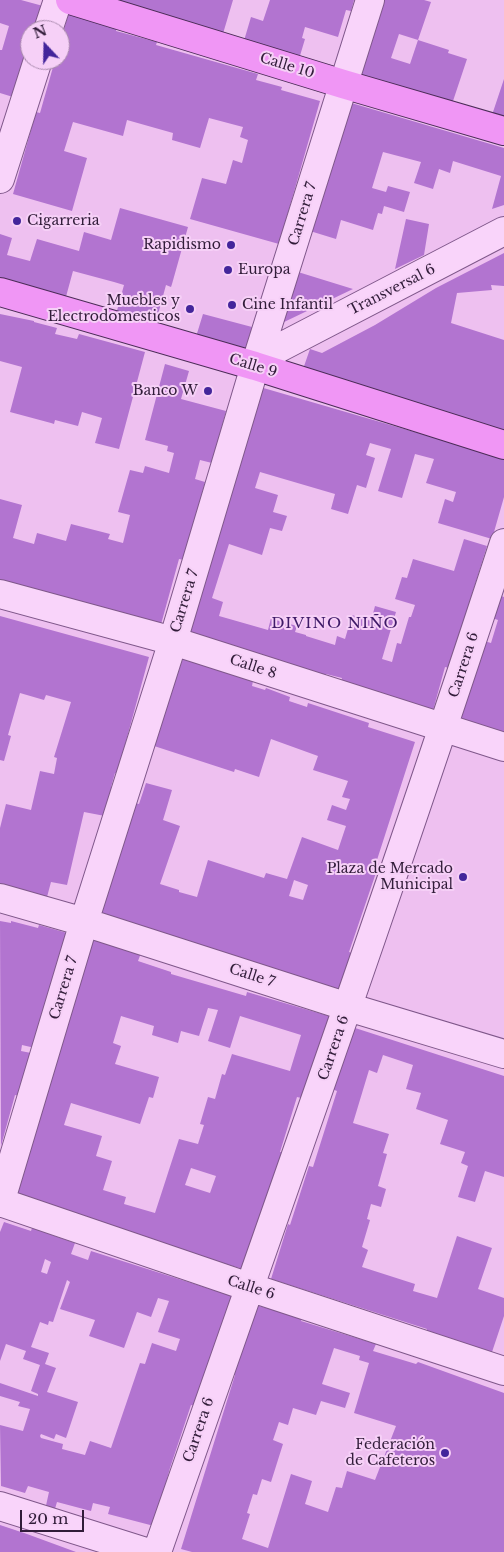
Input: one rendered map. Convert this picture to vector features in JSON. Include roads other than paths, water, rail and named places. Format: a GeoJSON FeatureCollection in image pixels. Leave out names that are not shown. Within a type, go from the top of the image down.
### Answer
{"type":"FeatureCollection","features":[{"type":"Feature","properties":{"kind":"main road","name":"Calle 10"},"geometry":{"type":"LineString","coordinates":[[70,0],[343,84],[504,131]]}},
{"type":"Feature","properties":{"kind":"main road","name":"Calle 9"},"geometry":{"type":"LineString","coordinates":[[0,292],[255,366],[504,445]]}},
{"type":"Feature","properties":{"kind":"street"},"geometry":{"type":"LineString","coordinates":[[51,20],[58,0]]}},
{"type":"Feature","properties":{"kind":"street","name":"Carrera 7"},"geometry":{"type":"LineString","coordinates":[[0,1202],[84,922],[173,641],[255,366],[370,0]]}},
{"type":"Feature","properties":{"kind":"street"},"geometry":{"type":"LineString","coordinates":[[0,179],[35,70]]}},
{"type":"Feature","properties":{"kind":"street","name":"Transversal 6"},"geometry":{"type":"LineString","coordinates":[[255,366],[279,348],[504,232]]}},
{"type":"Feature","properties":{"kind":"street","name":"Carrera 6"},"geometry":{"type":"LineString","coordinates":[[157,1552],[348,1007],[444,727],[504,543]]}},
{"type":"Feature","properties":{"kind":"street","name":"Calle 8"},"geometry":{"type":"LineString","coordinates":[[0,594],[173,641],[444,727],[504,748]]}},
{"type":"Feature","properties":{"kind":"street","name":"Calle 7"},"geometry":{"type":"LineString","coordinates":[[0,898],[84,922],[348,1007],[504,1054]]}},
{"type":"Feature","properties":{"kind":"street","name":"Calle 6"},"geometry":{"type":"LineString","coordinates":[[0,1202],[504,1371]]}},
{"type":"Feature","properties":{"kind":"street"},"geometry":{"type":"LineString","coordinates":[[0,1506],[146,1552]]}},
{"type":"Feature","properties":{"kind":"place","name":"Cigarreria"},"geometry":{"type":"Point","coordinates":[17,221]}},
{"type":"Feature","properties":{"kind":"place","name":"Rapidismo"},"geometry":{"type":"Point","coordinates":[231,245]}},
{"type":"Feature","properties":{"kind":"place","name":"Europa"},"geometry":{"type":"Point","coordinates":[228,270]}},
{"type":"Feature","properties":{"kind":"place","name":"Cine Infantil"},"geometry":{"type":"Point","coordinates":[232,305]}},
{"type":"Feature","properties":{"kind":"place","name":"Muebles y Electrodomesticos"},"geometry":{"type":"Point","coordinates":[190,309]}},
{"type":"Feature","properties":{"kind":"place","name":"Banco W"},"geometry":{"type":"Point","coordinates":[208,391]}},
{"type":"Feature","properties":{"kind":"place","name":"Plaza de Mercado Municipal"},"geometry":{"type":"Point","coordinates":[463,877]}},
{"type":"Feature","properties":{"kind":"place","name":"Federación de Cafeteros"},"geometry":{"type":"Point","coordinates":[445,1453]}},
{"type":"Feature","properties":{"kind":"district","name":"DIVINO NIÑO"},"geometry":{"type":"Point","coordinates":[335,624]}}]}
